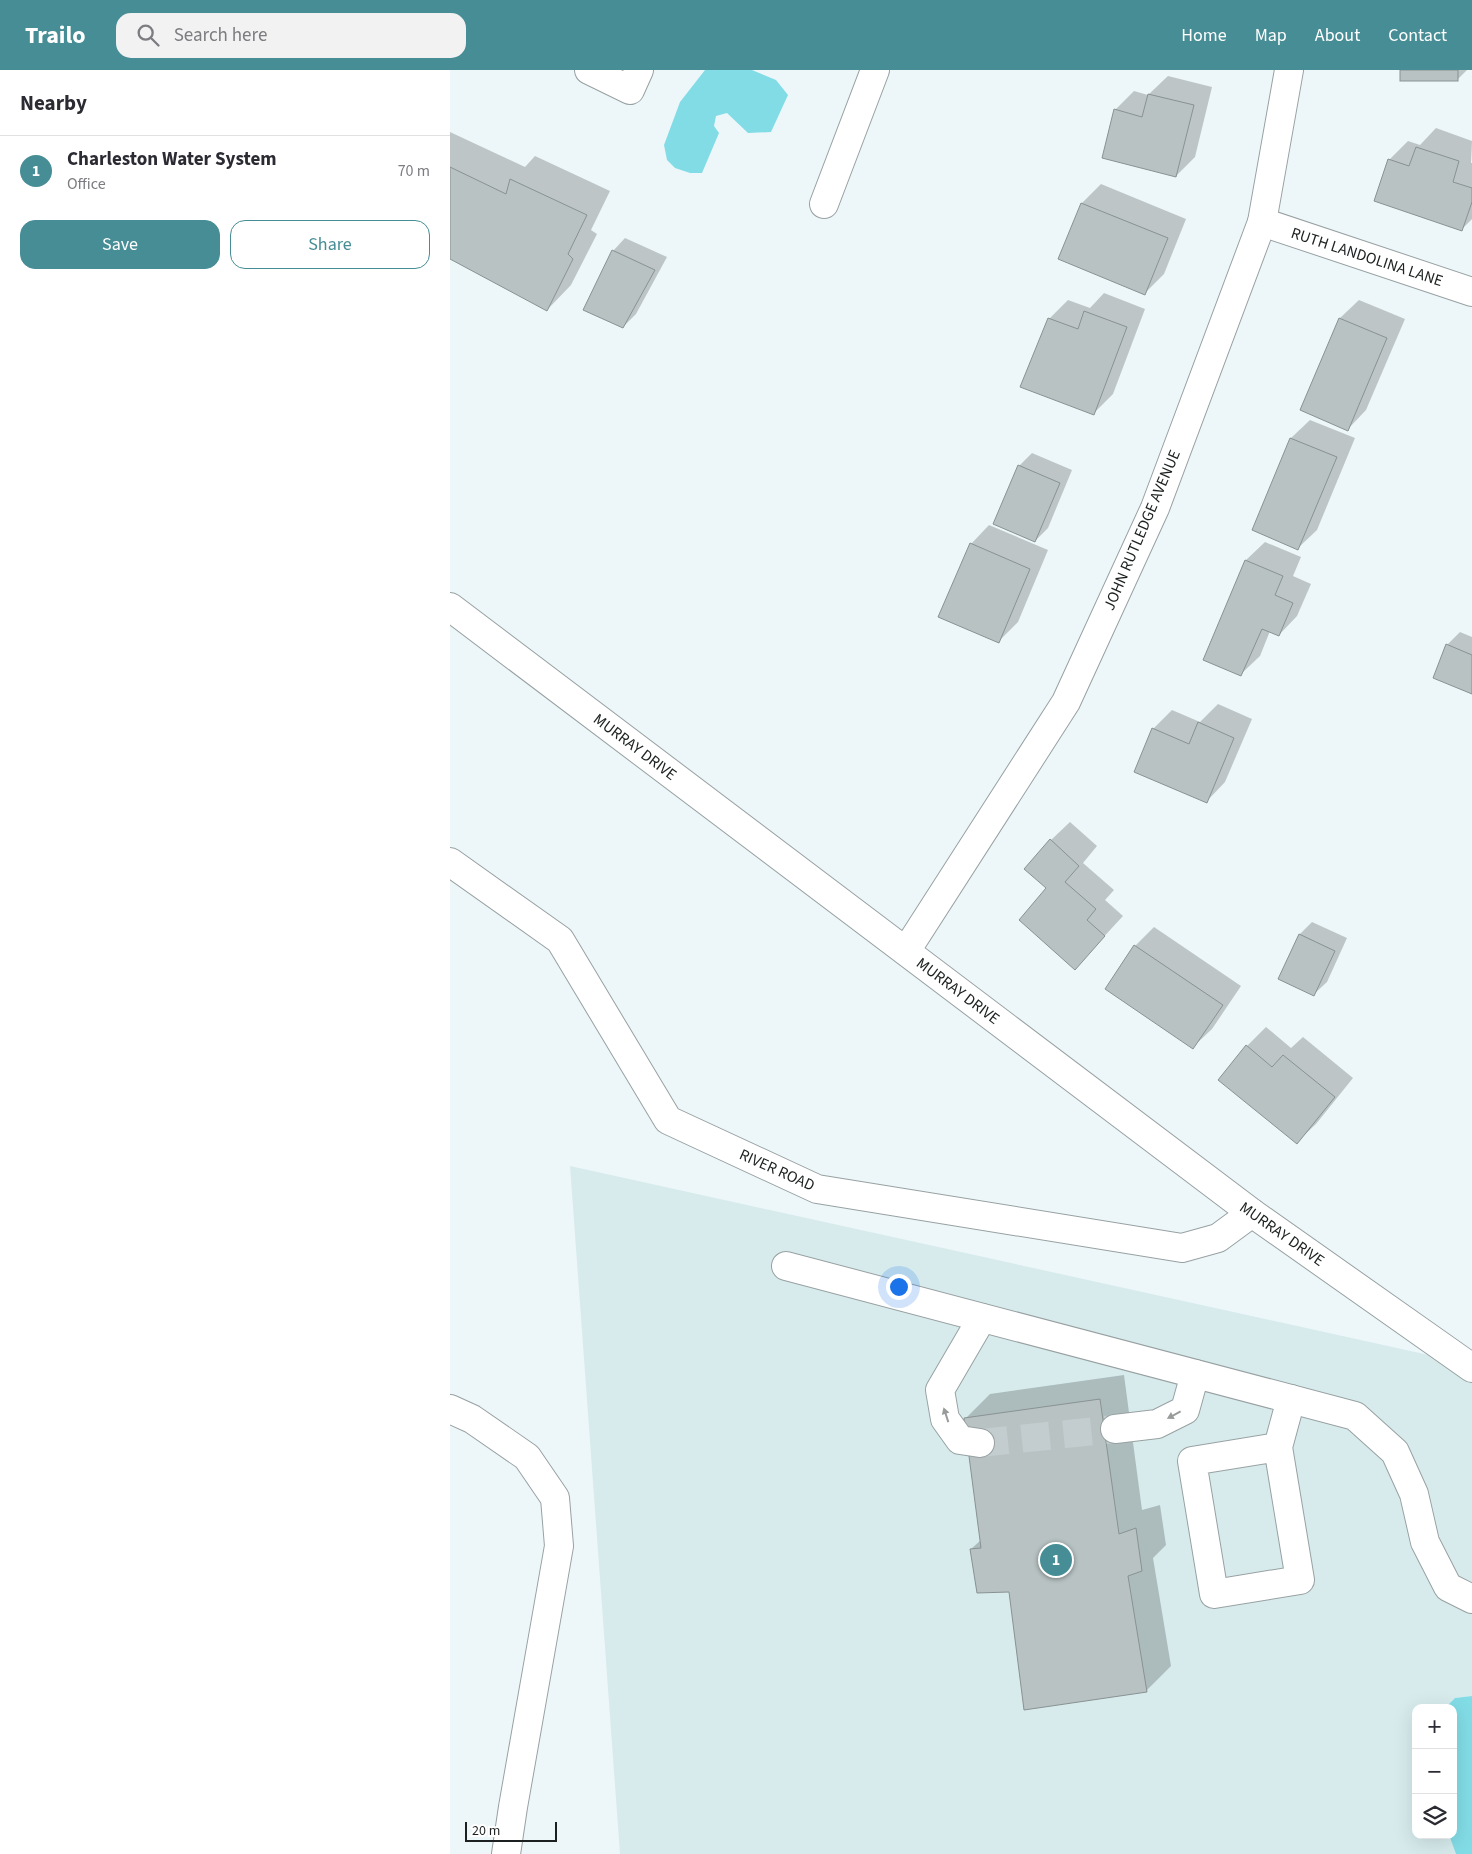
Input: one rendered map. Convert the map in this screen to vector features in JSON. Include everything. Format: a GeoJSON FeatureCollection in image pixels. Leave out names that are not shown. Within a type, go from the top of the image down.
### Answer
{"type":"FeatureCollection","features":[{"type":"Feature","properties":{"kind":"street"},"geometry":{"type":"LineString","coordinates":[[589,70],[630,90],[639,70]]}},
{"type":"Feature","properties":{"kind":"street"},"geometry":{"type":"LineString","coordinates":[[824,204],[875,70]]}},
{"type":"Feature","properties":{"kind":"street","name":"JOHN RUTLEDGE AVENUE"},"geometry":{"type":"LineString","coordinates":[[906,951],[1066,702],[1155,508],[1262,222],[1289,70]]}},
{"type":"Feature","properties":{"kind":"street","name":"RUTH LANDOLINA LANE"},"geometry":{"type":"LineString","coordinates":[[1262,222],[1472,292]]}},
{"type":"Feature","properties":{"kind":"street","name":"MURRAY DRIVE"},"geometry":{"type":"LineString","coordinates":[[450,607],[1252,1213],[1472,1368]]}},
{"type":"Feature","properties":{"kind":"street","name":"RIVER ROAD"},"geometry":{"type":"LineString","coordinates":[[450,862],[560,940],[668,1120],[817,1189],[1182,1248],[1218,1238],[1252,1213]]}},
{"type":"Feature","properties":{"kind":"street"},"geometry":{"type":"LineString","coordinates":[[786,1266],[1355,1416],[1395,1452],[1414,1494],[1425,1542],[1448,1587],[1472,1599]]}},
{"type":"Feature","properties":{"kind":"street"},"geometry":{"type":"LineString","coordinates":[[980,1443],[960,1440],[945,1419],[940,1390],[982,1318]]}},
{"type":"Feature","properties":{"kind":"street"},"geometry":{"type":"LineString","coordinates":[[1116,1429],[1157,1424],[1185,1410],[1195,1374]]}},
{"type":"Feature","properties":{"kind":"street"},"geometry":{"type":"LineString","coordinates":[[1278,1447],[1192,1461],[1214,1594],[1300,1580],[1278,1447],[1291,1400]]}},
{"type":"Feature","properties":{"kind":"street"},"geometry":{"type":"LineString","coordinates":[[450,1409],[472,1419],[527,1457],[555,1498],[559,1546],[506,1854]]}},
{"type":"Feature","properties":{"kind":"shaded area"},"geometry":{"type":"Polygon","coordinates":[[[705,70],[752,70],[776,80],[788,95],[771,132],[748,133],[727,113],[716,116],[714,126],[719,133],[702,173],[690,173],[675,168],[667,160],[664,145],[680,102],[705,70]]]}},
{"type":"Feature","properties":{"kind":"shaded area"},"geometry":{"type":"Polygon","coordinates":[[[570,1166],[1465,1363],[1472,1368],[1472,1696],[1455,1698],[1449,1704],[1412,1704],[1412,1839],[1450,1839],[1456,1854],[620,1854],[570,1166]]]}},
{"type":"Feature","properties":{"kind":"shaded area"},"geometry":{"type":"Polygon","coordinates":[[[1472,1696],[1472,1854],[1456,1854],[1450,1839],[1457,1839],[1457,1704],[1449,1704],[1455,1698],[1472,1696]]]}},
{"type":"Feature","properties":{"kind":"building"},"geometry":{"type":"Polygon","coordinates":[[[1400,70],[1458,70],[1458,81],[1400,81],[1400,70]]]}},
{"type":"Feature","properties":{"kind":"building"},"geometry":{"type":"Polygon","coordinates":[[[1148,94],[1194,105],[1176,177],[1102,158],[1114,109],[1142,117],[1148,94]]]}},
{"type":"Feature","properties":{"kind":"building"},"geometry":{"type":"Polygon","coordinates":[[[1416,147],[1459,161],[1453,182],[1472,188],[1472,202],[1462,231],[1374,201],[1388,159],[1409,166],[1416,147]]]}},
{"type":"Feature","properties":{"kind":"building"},"geometry":{"type":"Polygon","coordinates":[[[450,167],[506,194],[510,179],[587,215],[568,254],[573,259],[547,311],[450,259],[450,167]]]}},
{"type":"Feature","properties":{"kind":"building"},"geometry":{"type":"Polygon","coordinates":[[[1081,203],[1168,238],[1145,295],[1058,259],[1081,203]]]}},
{"type":"Feature","properties":{"kind":"building"},"geometry":{"type":"Polygon","coordinates":[[[612,250],[655,270],[623,328],[583,310],[612,250]]]}},
{"type":"Feature","properties":{"kind":"building"},"geometry":{"type":"Polygon","coordinates":[[[1084,311],[1127,327],[1094,415],[1020,387],[1048,318],[1078,329],[1084,311]]]}},
{"type":"Feature","properties":{"kind":"building"},"geometry":{"type":"Polygon","coordinates":[[[1339,318],[1387,338],[1348,431],[1300,410],[1339,318]]]}},
{"type":"Feature","properties":{"kind":"building"},"geometry":{"type":"Polygon","coordinates":[[[1290,438],[1337,457],[1298,550],[1252,530],[1290,438]]]}},
{"type":"Feature","properties":{"kind":"building"},"geometry":{"type":"Polygon","coordinates":[[[1018,465],[1060,483],[1035,542],[993,524],[1018,465]]]}},
{"type":"Feature","properties":{"kind":"building"},"geometry":{"type":"Polygon","coordinates":[[[970,543],[1030,569],[999,643],[938,617],[970,543]]]}},
{"type":"Feature","properties":{"kind":"building"},"geometry":{"type":"Polygon","coordinates":[[[1245,560],[1283,576],[1275,595],[1293,603],[1279,636],[1262,629],[1241,676],[1203,660],[1245,560]]]}},
{"type":"Feature","properties":{"kind":"building"},"geometry":{"type":"Polygon","coordinates":[[[1446,644],[1472,655],[1472,694],[1433,678],[1446,644]]]}},
{"type":"Feature","properties":{"kind":"building"},"geometry":{"type":"Polygon","coordinates":[[[1198,722],[1234,738],[1207,803],[1134,772],[1152,728],[1189,744],[1198,722]]]}},
{"type":"Feature","properties":{"kind":"building"},"geometry":{"type":"Polygon","coordinates":[[[1050,839],[1079,866],[1065,882],[1096,909],[1087,920],[1105,936],[1075,970],[1019,920],[1046,888],[1024,869],[1050,839]]]}},
{"type":"Feature","properties":{"kind":"building"},"geometry":{"type":"Polygon","coordinates":[[[1299,934],[1335,951],[1314,996],[1278,979],[1299,934]]]}},
{"type":"Feature","properties":{"kind":"building"},"geometry":{"type":"Polygon","coordinates":[[[1134,945],[1223,1005],[1193,1049],[1105,989],[1134,945]]]}},
{"type":"Feature","properties":{"kind":"building"},"geometry":{"type":"Polygon","coordinates":[[[1246,1045],[1272,1067],[1283,1055],[1335,1097],[1297,1144],[1218,1080],[1246,1045]]]}},
{"type":"Feature","properties":{"kind":"building"},"geometry":{"type":"Polygon","coordinates":[[[1100,1399],[1119,1534],[1136,1528],[1142,1571],[1128,1576],[1147,1692],[1024,1710],[1009,1592],[977,1593],[970,1549],[981,1548],[964,1418],[1100,1399]]]}},
{"type":"Feature","properties":{"kind":"tunnel"},"geometry":{"type":"LineString","coordinates":[[980,1443],[1115,1429]]}},
{"type":"Feature","properties":{"kind":"place","name":"Charleston Water System"},"geometry":{"type":"Point","coordinates":[1056,1560]}}]}
